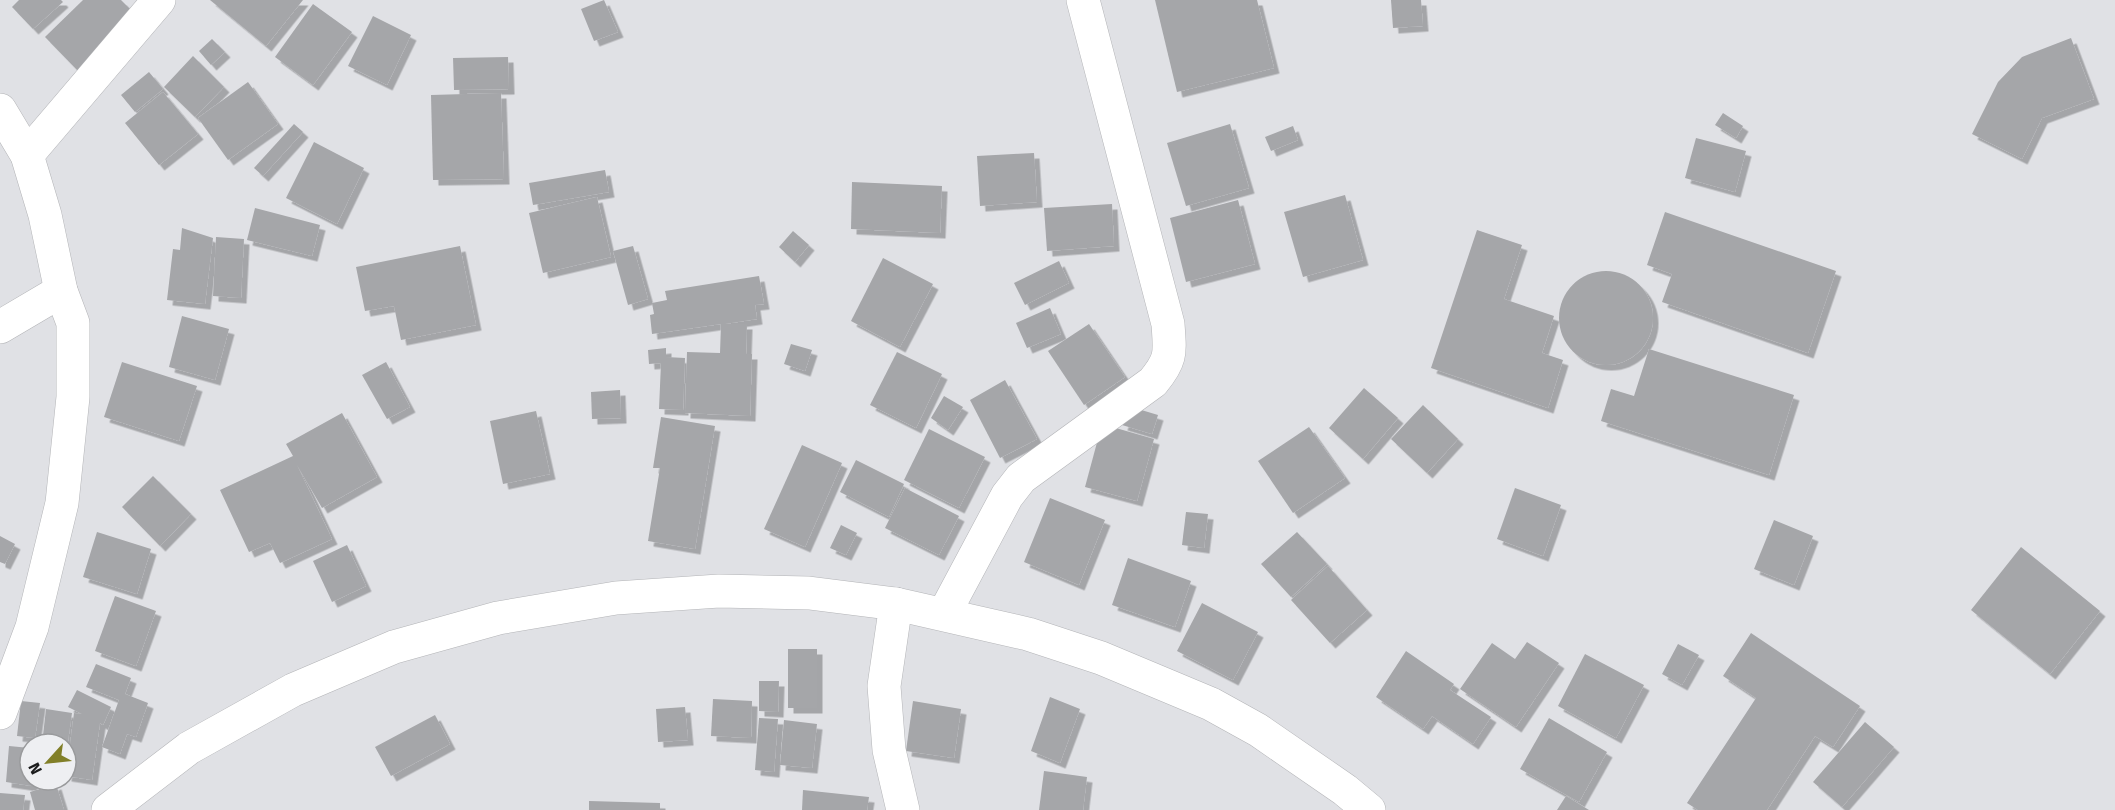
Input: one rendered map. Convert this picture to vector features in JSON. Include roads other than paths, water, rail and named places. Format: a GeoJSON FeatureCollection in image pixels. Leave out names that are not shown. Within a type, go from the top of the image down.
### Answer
{"type":"FeatureCollection","features":[{"type":"Feature","properties":{"kind":"street"},"geometry":{"type":"LineString","coordinates":[[27,155],[159,0]]}},
{"type":"Feature","properties":{"kind":"street"},"geometry":{"type":"LineString","coordinates":[[944,614],[1007,496],[1021,478],[1153,382],[1167,366],[1170,347],[1168,324],[1083,0]]}},
{"type":"Feature","properties":{"kind":"street"},"geometry":{"type":"LineString","coordinates":[[0,110],[27,155],[45,215],[61,291],[73,323],[73,397],[62,503],[32,627],[0,713]]}},
{"type":"Feature","properties":{"kind":"street"},"geometry":{"type":"LineString","coordinates":[[0,327],[61,291]]}},
{"type":"Feature","properties":{"kind":"street"},"geometry":{"type":"LineString","coordinates":[[108,810],[189,748],[293,690],[394,647],[498,618],[616,598],[719,591],[809,593],[896,604],[1028,634],[1101,658],[1211,704],[1258,730],[1345,790],[1369,810]]}},
{"type":"Feature","properties":{"kind":"street"},"geometry":{"type":"LineString","coordinates":[[896,604],[884,686],[889,750],[903,810]]}}]}
